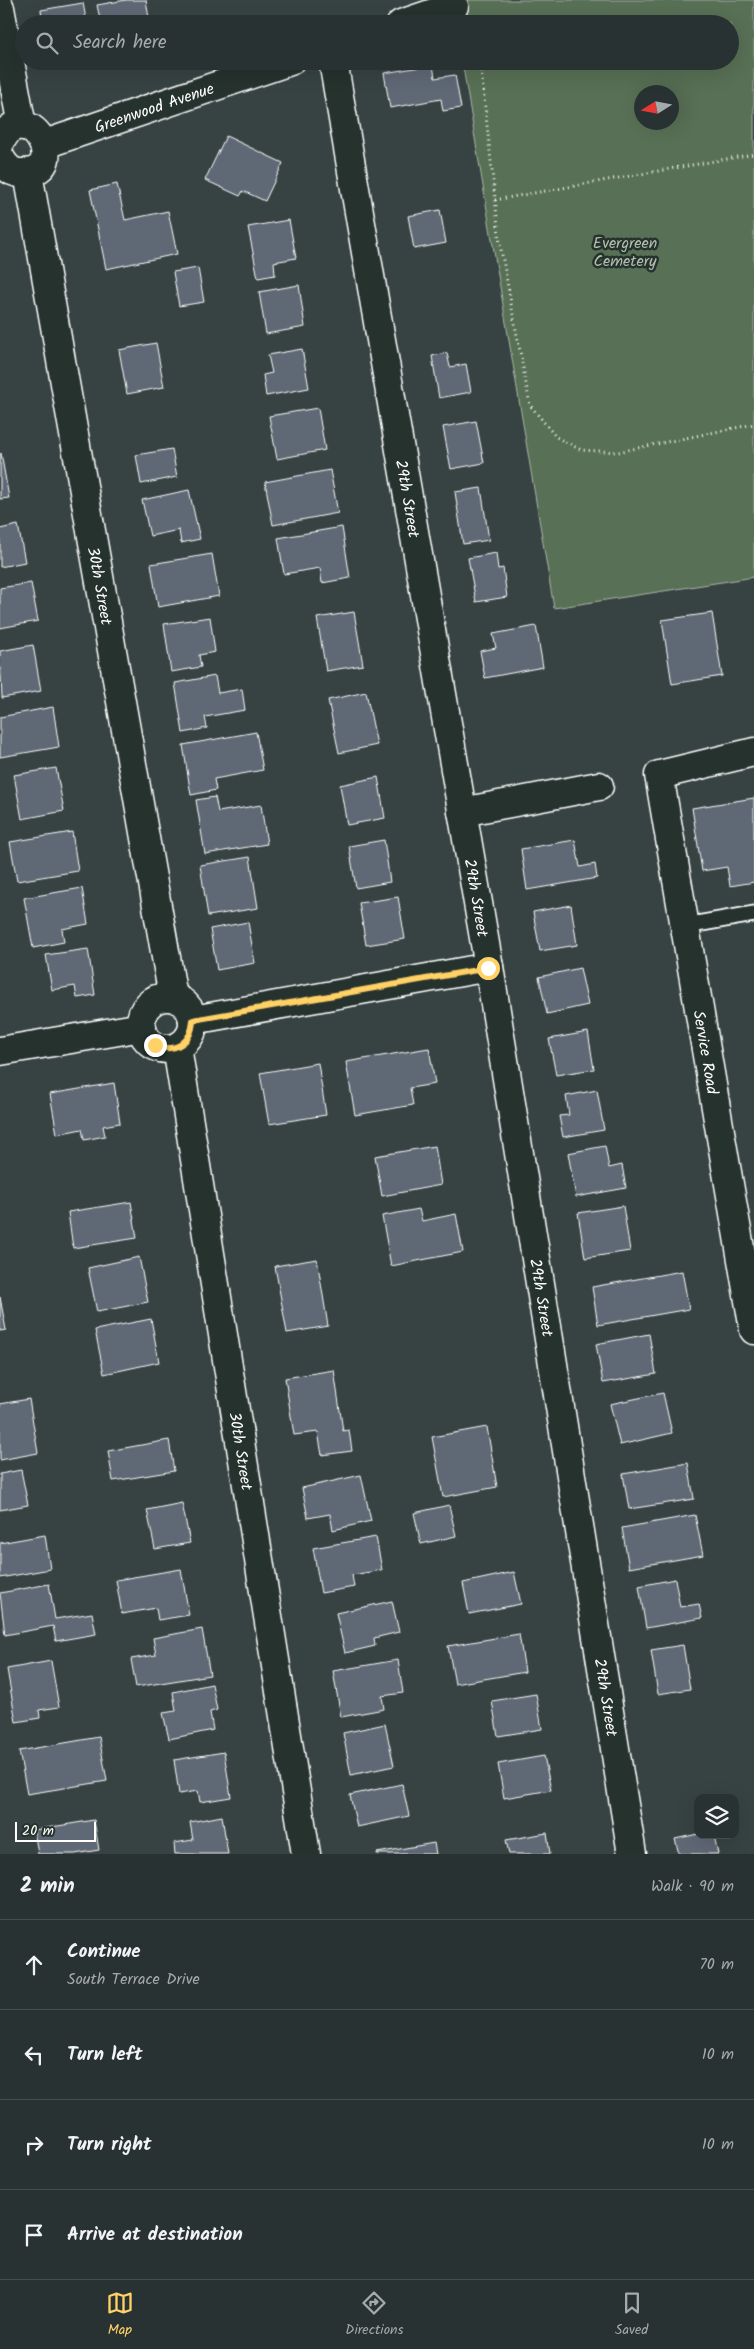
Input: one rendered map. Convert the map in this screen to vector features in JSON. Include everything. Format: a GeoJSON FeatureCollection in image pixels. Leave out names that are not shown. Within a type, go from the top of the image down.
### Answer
{"type":"FeatureCollection","features":[{"type":"Feature","properties":{"kind":"street"},"geometry":{"type":"LineString","coordinates":[[428,15],[454,6]]}},
{"type":"Feature","properties":{"kind":"street"},"geometry":{"type":"LineString","coordinates":[[0,8],[22,126]]}},
{"type":"Feature","properties":{"kind":"street","name":"Greenwood Avenue"},"geometry":{"type":"LineString","coordinates":[[45,144],[263,70]]}},
{"type":"Feature","properties":{"kind":"street","name":"29th Street"},"geometry":{"type":"LineString","coordinates":[[335,70],[462,812],[632,1854]]}},
{"type":"Feature","properties":{"kind":"street"},"geometry":{"type":"LineString","coordinates":[[0,143],[8,131],[22,126],[36,131],[45,144],[44,158],[35,170],[28,173],[14,172],[8,169],[0,158]]}},
{"type":"Feature","properties":{"kind":"street","name":"30th Street"},"geometry":{"type":"LineString","coordinates":[[28,173],[173,998]]}},
{"type":"Feature","properties":{"kind":"street","name":"Service Road"},"geometry":{"type":"LineString","coordinates":[[754,752],[659,775],[754,1330]]}},
{"type":"Feature","properties":{"kind":"street"},"geometry":{"type":"LineString","coordinates":[[462,812],[599,786]]}},
{"type":"Feature","properties":{"kind":"street"},"geometry":{"type":"LineString","coordinates":[[193,1020],[488,968]]}},
{"type":"Feature","properties":{"kind":"street"},"geometry":{"type":"LineString","coordinates":[[164,997],[173,998],[186,1005],[193,1020],[190,1036],[177,1047],[162,1048],[155,1045],[144,1034],[142,1027],[142,1019],[149,1004],[164,997]]}},
{"type":"Feature","properties":{"kind":"street"},"geometry":{"type":"LineString","coordinates":[[0,1051],[142,1027]]}},
{"type":"Feature","properties":{"kind":"street","name":"30th Street"},"geometry":{"type":"LineString","coordinates":[[177,1047],[306,1854]]}},
{"type":"Feature","properties":{"kind":"lane"},"geometry":{"type":"LineString","coordinates":[[685,926],[754,914]]}},
{"type":"Feature","properties":{"kind":"path"},"geometry":{"type":"LineString","coordinates":[[481,70],[500,244],[530,405],[556,437],[581,450],[618,452],[754,424]]}},
{"type":"Feature","properties":{"kind":"path"},"geometry":{"type":"LineString","coordinates":[[495,200],[754,154]]}},
{"type":"Feature","properties":{"kind":"green space","name":"Evergreen Cemetery"},"geometry":{"type":"Polygon","coordinates":[[[452,0],[754,0],[754,577],[554,608],[464,70],[739,70],[739,15],[454,15],[452,0]]]}},
{"type":"Feature","properties":{"kind":"building"},"geometry":{"type":"Polygon","coordinates":[[[126,0],[146,0],[148,15],[99,15],[97,5],[126,0]]]}},
{"type":"Feature","properties":{"kind":"building"},"geometry":{"type":"Polygon","coordinates":[[[83,3],[85,15],[42,15],[41,10],[83,3]]]}},
{"type":"Feature","properties":{"kind":"building"},"geometry":{"type":"Polygon","coordinates":[[[402,70],[434,70],[435,78],[455,75],[461,108],[443,111],[441,99],[390,108],[384,73],[402,70]]]}},
{"type":"Feature","properties":{"kind":"building"},"geometry":{"type":"Polygon","coordinates":[[[226,136],[283,163],[265,201],[243,191],[240,196],[205,180],[226,136]]]}},
{"type":"Feature","properties":{"kind":"building"},"geometry":{"type":"Polygon","coordinates":[[[117,184],[125,220],[168,211],[177,254],[106,269],[90,190],[117,184]]]}},
{"type":"Feature","properties":{"kind":"building"},"geometry":{"type":"Polygon","coordinates":[[[440,210],[446,243],[414,249],[408,216],[440,210]]]}},
{"type":"Feature","properties":{"kind":"building"},"geometry":{"type":"Polygon","coordinates":[[[289,220],[296,258],[274,262],[275,275],[258,278],[248,227],[289,220]]]}},
{"type":"Feature","properties":{"kind":"building"},"geometry":{"type":"Polygon","coordinates":[[[198,268],[204,302],[179,306],[173,272],[198,268]]]}},
{"type":"Feature","properties":{"kind":"building"},"geometry":{"type":"Polygon","coordinates":[[[299,285],[305,327],[266,334],[259,292],[299,285]]]}},
{"type":"Feature","properties":{"kind":"building"},"geometry":{"type":"Polygon","coordinates":[[[156,343],[164,387],[127,394],[119,350],[156,343]]]}},
{"type":"Feature","properties":{"kind":"building"},"geometry":{"type":"Polygon","coordinates":[[[302,349],[309,388],[266,396],[263,375],[272,373],[268,355],[302,349]]]}},
{"type":"Feature","properties":{"kind":"building"},"geometry":{"type":"Polygon","coordinates":[[[447,353],[450,367],[466,364],[471,392],[439,398],[432,356],[447,353]]]}},
{"type":"Feature","properties":{"kind":"building"},"geometry":{"type":"Polygon","coordinates":[[[318,408],[325,450],[277,459],[269,416],[318,408]]]}},
{"type":"Feature","properties":{"kind":"building"},"geometry":{"type":"Polygon","coordinates":[[[476,421],[484,463],[451,469],[443,427],[476,421]]]}},
{"type":"Feature","properties":{"kind":"building"},"geometry":{"type":"Polygon","coordinates":[[[172,449],[177,477],[141,484],[136,455],[172,449]]]}},
{"type":"Feature","properties":{"kind":"building"},"geometry":{"type":"Polygon","coordinates":[[[0,454],[9,498],[0,499],[0,454]]]}},
{"type":"Feature","properties":{"kind":"building"},"geometry":{"type":"Polygon","coordinates":[[[330,470],[338,513],[273,525],[265,482],[330,470]]]}},
{"type":"Feature","properties":{"kind":"building"},"geometry":{"type":"Polygon","coordinates":[[[481,488],[489,540],[463,544],[455,492],[481,488]]]}},
{"type":"Feature","properties":{"kind":"building"},"geometry":{"type":"Polygon","coordinates":[[[189,490],[200,539],[181,543],[179,530],[150,536],[142,500],[189,490]]]}},
{"type":"Feature","properties":{"kind":"building"},"geometry":{"type":"Polygon","coordinates":[[[18,525],[25,562],[0,567],[0,529],[18,525]]]}},
{"type":"Feature","properties":{"kind":"building"},"geometry":{"type":"Polygon","coordinates":[[[342,527],[350,578],[322,583],[320,568],[284,574],[278,538],[342,527]]]}},
{"type":"Feature","properties":{"kind":"building"},"geometry":{"type":"Polygon","coordinates":[[[496,553],[498,569],[503,568],[507,597],[476,602],[468,558],[496,553]]]}},
{"type":"Feature","properties":{"kind":"building"},"geometry":{"type":"Polygon","coordinates":[[[212,554],[219,596],[158,607],[151,564],[212,554]]]}},
{"type":"Feature","properties":{"kind":"building"},"geometry":{"type":"Polygon","coordinates":[[[31,583],[38,621],[0,628],[0,588],[31,583]]]}},
{"type":"Feature","properties":{"kind":"building"},"geometry":{"type":"Polygon","coordinates":[[[354,612],[363,665],[326,671],[317,618],[354,612]]]}},
{"type":"Feature","properties":{"kind":"building"},"geometry":{"type":"Polygon","coordinates":[[[712,613],[722,676],[672,684],[662,620],[712,613]]]}},
{"type":"Feature","properties":{"kind":"building"},"geometry":{"type":"Polygon","coordinates":[[[210,617],[215,652],[199,655],[201,667],[171,672],[164,624],[210,617]]]}},
{"type":"Feature","properties":{"kind":"building"},"geometry":{"type":"Polygon","coordinates":[[[536,626],[543,667],[485,678],[480,651],[496,648],[493,634],[536,626]]]}},
{"type":"Feature","properties":{"kind":"building"},"geometry":{"type":"Polygon","coordinates":[[[33,645],[41,691],[2,698],[0,651],[33,645]]]}},
{"type":"Feature","properties":{"kind":"building"},"geometry":{"type":"Polygon","coordinates":[[[215,676],[218,693],[242,689],[245,710],[205,717],[207,728],[183,733],[175,683],[215,676]]]}},
{"type":"Feature","properties":{"kind":"building"},"geometry":{"type":"Polygon","coordinates":[[[366,692],[377,745],[339,753],[328,700],[366,692]]]}},
{"type":"Feature","properties":{"kind":"building"},"geometry":{"type":"Polygon","coordinates":[[[53,707],[59,747],[0,757],[0,717],[53,707]]]}},
{"type":"Feature","properties":{"kind":"building"},"geometry":{"type":"Polygon","coordinates":[[[256,732],[263,770],[214,779],[216,790],[191,795],[183,745],[256,732]]]}},
{"type":"Feature","properties":{"kind":"building"},"geometry":{"type":"Polygon","coordinates":[[[56,768],[64,811],[22,819],[14,775],[56,768]]]}},
{"type":"Feature","properties":{"kind":"building"},"geometry":{"type":"Polygon","coordinates":[[[378,777],[385,818],[347,825],[340,785],[378,777]]]}},
{"type":"Feature","properties":{"kind":"building"},"geometry":{"type":"Polygon","coordinates":[[[215,797],[218,812],[261,805],[267,844],[205,854],[196,800],[215,797]]]}},
{"type":"Feature","properties":{"kind":"building"},"geometry":{"type":"Polygon","coordinates":[[[754,798],[754,882],[730,886],[727,867],[702,871],[692,808],[754,798]]]}},
{"type":"Feature","properties":{"kind":"building"},"geometry":{"type":"Polygon","coordinates":[[[72,832],[78,871],[17,881],[10,842],[72,832]]]}},
{"type":"Feature","properties":{"kind":"building"},"geometry":{"type":"Polygon","coordinates":[[[384,840],[390,882],[356,888],[349,846],[384,840]]]}},
{"type":"Feature","properties":{"kind":"building"},"geometry":{"type":"Polygon","coordinates":[[[575,840],[580,867],[595,864],[597,878],[527,890],[521,849],[575,840]]]}},
{"type":"Feature","properties":{"kind":"building"},"geometry":{"type":"Polygon","coordinates":[[[250,857],[258,908],[208,916],[200,865],[250,857]]]}},
{"type":"Feature","properties":{"kind":"building"},"geometry":{"type":"Polygon","coordinates":[[[82,888],[88,924],[62,929],[64,942],[33,948],[24,898],[82,888]]]}},
{"type":"Feature","properties":{"kind":"building"},"geometry":{"type":"Polygon","coordinates":[[[398,897],[405,939],[366,945],[359,903],[398,897]]]}},
{"type":"Feature","properties":{"kind":"building"},"geometry":{"type":"Polygon","coordinates":[[[571,905],[577,945],[540,951],[533,912],[571,905]]]}},
{"type":"Feature","properties":{"kind":"building"},"geometry":{"type":"Polygon","coordinates":[[[248,922],[255,963],[217,970],[210,929],[248,922]]]}},
{"type":"Feature","properties":{"kind":"building"},"geometry":{"type":"Polygon","coordinates":[[[88,949],[95,995],[77,998],[75,986],[52,990],[46,955],[88,949]]]}},
{"type":"Feature","properties":{"kind":"building"},"geometry":{"type":"Polygon","coordinates":[[[580,968],[588,1005],[547,1014],[539,977],[580,968]]]}},
{"type":"Feature","properties":{"kind":"building"},"geometry":{"type":"Polygon","coordinates":[[[588,1032],[594,1069],[556,1075],[549,1039],[588,1032]]]}},
{"type":"Feature","properties":{"kind":"building"},"geometry":{"type":"Polygon","coordinates":[[[429,1048],[435,1084],[410,1088],[413,1105],[355,1115],[346,1062],[429,1048]]]}},
{"type":"Feature","properties":{"kind":"building"},"geometry":{"type":"Polygon","coordinates":[[[318,1063],[326,1115],[269,1124],[260,1073],[318,1063]]]}},
{"type":"Feature","properties":{"kind":"building"},"geometry":{"type":"Polygon","coordinates":[[[114,1083],[120,1123],[103,1126],[105,1136],[84,1140],[82,1129],[57,1134],[50,1094],[114,1083]]]}},
{"type":"Feature","properties":{"kind":"building"},"geometry":{"type":"Polygon","coordinates":[[[597,1090],[604,1130],[563,1137],[559,1116],[569,1115],[566,1096],[597,1090]]]}},
{"type":"Feature","properties":{"kind":"building"},"geometry":{"type":"Polygon","coordinates":[[[435,1146],[441,1185],[382,1196],[375,1156],[435,1146]]]}},
{"type":"Feature","properties":{"kind":"building"},"geometry":{"type":"Polygon","coordinates":[[[605,1146],[609,1168],[622,1165],[626,1188],[576,1197],[568,1153],[605,1146]]]}},
{"type":"Feature","properties":{"kind":"building"},"geometry":{"type":"Polygon","coordinates":[[[131,1202],[137,1238],[73,1248],[68,1212],[131,1202]]]}},
{"type":"Feature","properties":{"kind":"building"},"geometry":{"type":"Polygon","coordinates":[[[623,1206],[630,1251],[585,1258],[578,1213],[623,1206]]]}},
{"type":"Feature","properties":{"kind":"building"},"geometry":{"type":"Polygon","coordinates":[[[419,1209],[422,1221],[456,1214],[463,1252],[391,1266],[382,1216],[419,1209]]]}},
{"type":"Feature","properties":{"kind":"building"},"geometry":{"type":"Polygon","coordinates":[[[139,1257],[148,1302],[97,1312],[88,1268],[139,1257]]]}},
{"type":"Feature","properties":{"kind":"building"},"geometry":{"type":"Polygon","coordinates":[[[317,1259],[328,1326],[287,1333],[275,1266],[317,1259]]]}},
{"type":"Feature","properties":{"kind":"building"},"geometry":{"type":"Polygon","coordinates":[[[682,1271],[689,1309],[598,1325],[592,1287],[682,1271]]]}},
{"type":"Feature","properties":{"kind":"building"},"geometry":{"type":"Polygon","coordinates":[[[0,1297],[6,1330],[0,1331],[0,1297]]]}},
{"type":"Feature","properties":{"kind":"building"},"geometry":{"type":"Polygon","coordinates":[[[151,1319],[159,1362],[104,1374],[95,1330],[151,1319]]]}},
{"type":"Feature","properties":{"kind":"building"},"geometry":{"type":"Polygon","coordinates":[[[649,1334],[656,1374],[603,1383],[596,1344],[649,1334]]]}},
{"type":"Feature","properties":{"kind":"building"},"geometry":{"type":"Polygon","coordinates":[[[334,1370],[343,1431],[349,1430],[352,1451],[322,1455],[318,1432],[294,1435],[285,1378],[334,1370]]]}},
{"type":"Feature","properties":{"kind":"building"},"geometry":{"type":"Polygon","coordinates":[[[663,1393],[672,1433],[620,1445],[610,1404],[663,1393]]]}},
{"type":"Feature","properties":{"kind":"building"},"geometry":{"type":"Polygon","coordinates":[[[29,1399],[38,1453],[0,1460],[0,1404],[29,1399]]]}},
{"type":"Feature","properties":{"kind":"building"},"geometry":{"type":"Polygon","coordinates":[[[487,1427],[497,1487],[443,1497],[432,1437],[487,1427]]]}},
{"type":"Feature","properties":{"kind":"building"},"geometry":{"type":"Polygon","coordinates":[[[169,1440],[174,1471],[113,1481],[108,1451],[169,1440]]]}},
{"type":"Feature","properties":{"kind":"building"},"geometry":{"type":"Polygon","coordinates":[[[688,1463],[694,1499],[629,1509],[623,1474],[688,1463]]]}},
{"type":"Feature","properties":{"kind":"building"},"geometry":{"type":"Polygon","coordinates":[[[21,1470],[28,1505],[0,1510],[0,1474],[21,1470]]]}},
{"type":"Feature","properties":{"kind":"building"},"geometry":{"type":"Polygon","coordinates":[[[361,1475],[371,1521],[333,1530],[330,1514],[308,1518],[302,1488],[361,1475]]]}},
{"type":"Feature","properties":{"kind":"building"},"geometry":{"type":"Polygon","coordinates":[[[182,1503],[190,1543],[155,1549],[147,1510],[182,1503]]]}},
{"type":"Feature","properties":{"kind":"building"},"geometry":{"type":"Polygon","coordinates":[[[449,1505],[456,1536],[421,1544],[414,1513],[449,1505]]]}},
{"type":"Feature","properties":{"kind":"building"},"geometry":{"type":"Polygon","coordinates":[[[695,1515],[703,1555],[629,1568],[622,1528],[695,1515]]]}},
{"type":"Feature","properties":{"kind":"building"},"geometry":{"type":"Polygon","coordinates":[[[45,1535],[50,1569],[0,1578],[0,1543],[45,1535]]]}},
{"type":"Feature","properties":{"kind":"building"},"geometry":{"type":"Polygon","coordinates":[[[376,1537],[382,1570],[352,1575],[354,1587],[321,1593],[313,1548],[376,1537]]]}},
{"type":"Feature","properties":{"kind":"building"},"geometry":{"type":"Polygon","coordinates":[[[181,1569],[189,1615],[158,1620],[156,1608],[122,1614],[116,1580],[181,1569]]]}},
{"type":"Feature","properties":{"kind":"building"},"geometry":{"type":"Polygon","coordinates":[[[514,1572],[521,1604],[469,1614],[463,1583],[514,1572]]]}},
{"type":"Feature","properties":{"kind":"building"},"geometry":{"type":"Polygon","coordinates":[[[675,1579],[680,1607],[699,1604],[702,1618],[646,1628],[639,1586],[675,1579]]]}},
{"type":"Feature","properties":{"kind":"building"},"geometry":{"type":"Polygon","coordinates":[[[49,1584],[55,1619],[92,1613],[96,1634],[56,1641],[53,1626],[5,1635],[0,1593],[49,1584]]]}},
{"type":"Feature","properties":{"kind":"building"},"geometry":{"type":"Polygon","coordinates":[[[392,1601],[399,1632],[374,1638],[375,1646],[345,1653],[336,1613],[392,1601]]]}},
{"type":"Feature","properties":{"kind":"building"},"geometry":{"type":"Polygon","coordinates":[[[202,1629],[210,1675],[136,1687],[131,1659],[156,1655],[153,1638],[202,1629]]]}},
{"type":"Feature","properties":{"kind":"building"},"geometry":{"type":"Polygon","coordinates":[[[519,1634],[525,1672],[455,1684],[448,1646],[519,1634]]]}},
{"type":"Feature","properties":{"kind":"building"},"geometry":{"type":"Polygon","coordinates":[[[683,1645],[690,1689],[658,1694],[651,1650],[683,1645]]]}},
{"type":"Feature","properties":{"kind":"building"},"geometry":{"type":"Polygon","coordinates":[[[398,1660],[403,1693],[382,1696],[384,1709],[341,1717],[333,1671],[398,1660]]]}},
{"type":"Feature","properties":{"kind":"building"},"geometry":{"type":"Polygon","coordinates":[[[51,1661],[59,1707],[39,1710],[40,1718],[16,1722],[7,1669],[51,1661]]]}},
{"type":"Feature","properties":{"kind":"building"},"geometry":{"type":"Polygon","coordinates":[[[212,1684],[217,1710],[210,1712],[213,1730],[169,1739],[163,1713],[176,1711],[173,1692],[212,1684]]]}},
{"type":"Feature","properties":{"kind":"building"},"geometry":{"type":"Polygon","coordinates":[[[536,1694],[542,1729],[498,1736],[492,1701],[536,1694]]]}},
{"type":"Feature","properties":{"kind":"building"},"geometry":{"type":"Polygon","coordinates":[[[385,1724],[394,1766],[351,1775],[343,1733],[385,1724]]]}},
{"type":"Feature","properties":{"kind":"building"},"geometry":{"type":"Polygon","coordinates":[[[99,1737],[107,1781],[27,1794],[19,1751],[99,1737]]]}},
{"type":"Feature","properties":{"kind":"building"},"geometry":{"type":"Polygon","coordinates":[[[224,1752],[231,1797],[200,1802],[198,1791],[179,1794],[174,1760],[224,1752]]]}},
{"type":"Feature","properties":{"kind":"building"},"geometry":{"type":"Polygon","coordinates":[[[544,1756],[551,1790],[504,1798],[498,1764],[544,1756]]]}},
{"type":"Feature","properties":{"kind":"building"},"geometry":{"type":"Polygon","coordinates":[[[402,1784],[409,1816],[357,1827],[350,1795],[402,1784]]]}},
{"type":"Feature","properties":{"kind":"building"},"geometry":{"type":"Polygon","coordinates":[[[222,1816],[228,1854],[175,1854],[174,1843],[193,1840],[190,1822],[222,1816]]]}},
{"type":"Feature","properties":{"kind":"building"},"geometry":{"type":"Polygon","coordinates":[[[94,1820],[99,1850],[75,1854],[38,1854],[34,1830],[94,1820]]]}},
{"type":"Feature","properties":{"kind":"building"},"geometry":{"type":"Polygon","coordinates":[[[547,1833],[550,1854],[509,1854],[506,1840],[547,1833]]]}},
{"type":"Feature","properties":{"kind":"building"},"geometry":{"type":"Polygon","coordinates":[[[694,1835],[694,1839],[715,1839],[718,1854],[679,1854],[675,1839],[694,1835]]]}},
{"type":"Feature","properties":{"kind":"building"},"geometry":{"type":"Polygon","coordinates":[[[434,1843],[436,1854],[377,1854],[377,1853],[434,1843]]]}},
{"type":"Feature","properties":{"kind":"route"},"geometry":{"type":"LineString","coordinates":[[155,1045],[170,1049],[184,1043],[190,1036],[193,1020],[488,968]]}}]}
